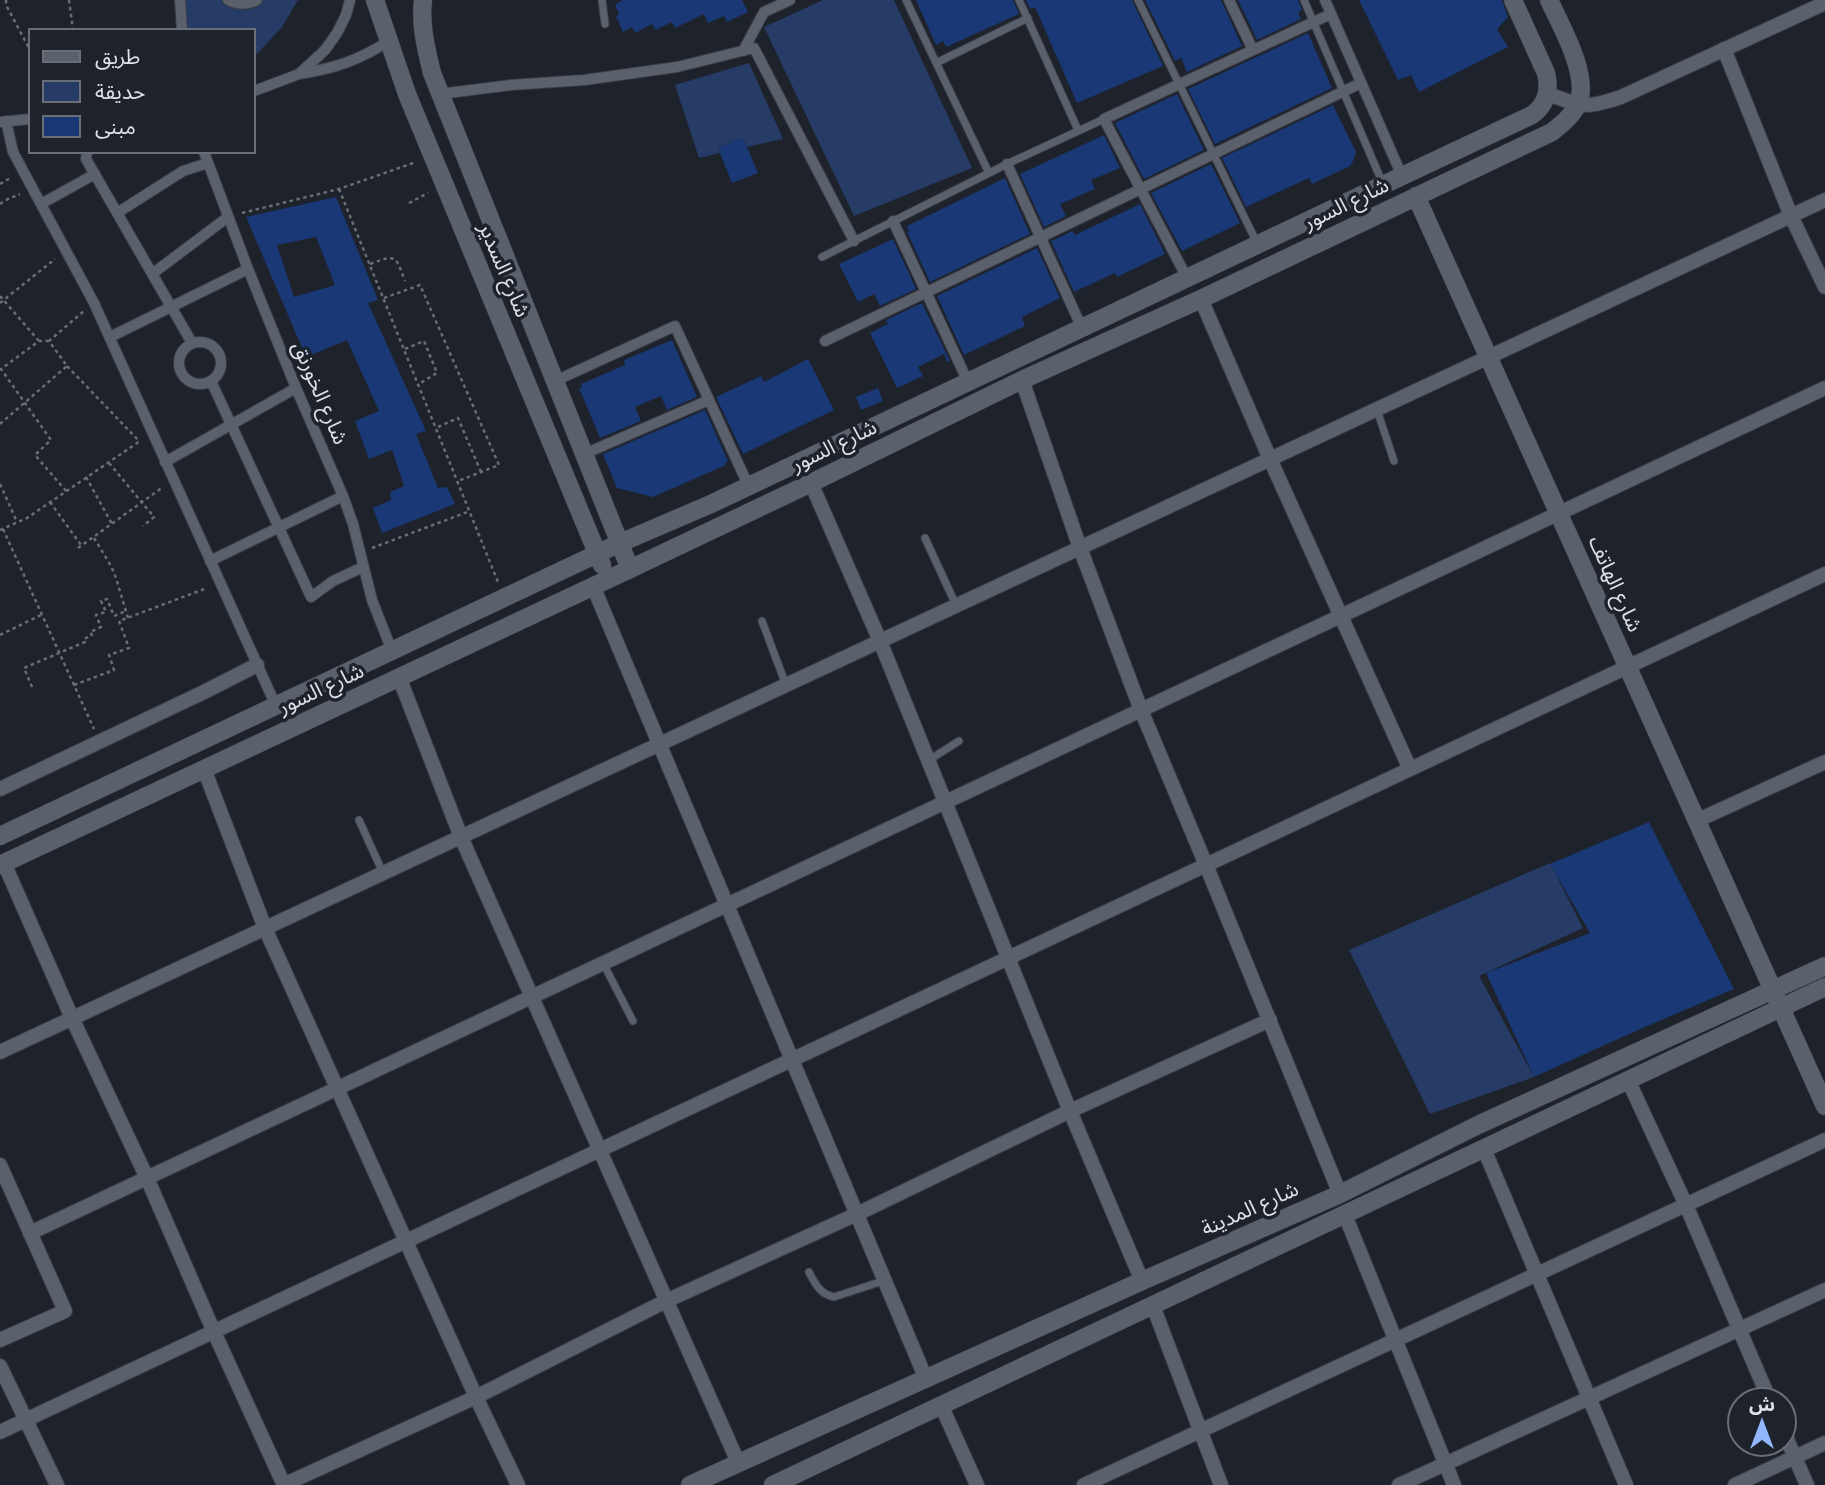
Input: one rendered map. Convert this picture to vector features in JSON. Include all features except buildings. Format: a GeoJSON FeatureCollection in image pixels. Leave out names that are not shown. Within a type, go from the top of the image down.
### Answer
{"type":"FeatureCollection","features":[{"type":"Feature","properties":{"kind":"main road","name":"شارع السدير"},"geometry":{"type":"LineString","coordinates":[[423,0],[421,18],[425,45],[440,94],[630,569]]}},
{"type":"Feature","properties":{"kind":"main road"},"geometry":{"type":"LineString","coordinates":[[1513,0],[1546,73],[1548,94]]}},
{"type":"Feature","properties":{"kind":"main road"},"geometry":{"type":"LineString","coordinates":[[1549,0],[1580,74],[1581,93],[1577,105]]}},
{"type":"Feature","properties":{"kind":"main road","name":"شارع السدير"},"geometry":{"type":"LineString","coordinates":[[375,1],[407,94],[597,554],[600,582]]}},
{"type":"Feature","properties":{"kind":"main road","name":"شارع السور"},"geometry":{"type":"LineString","coordinates":[[0,836],[597,554],[749,487],[1532,115],[1538,111],[1548,94]]}},
{"type":"Feature","properties":{"kind":"main road","name":"شارع السور"},"geometry":{"type":"LineString","coordinates":[[2,864],[1552,132],[1567,120],[1577,105]]}},
{"type":"Feature","properties":{"kind":"main road","name":"شارع الهاتف"},"geometry":{"type":"LineString","coordinates":[[1416,196],[1825,1106]]}},
{"type":"Feature","properties":{"kind":"main road"},"geometry":{"type":"LineString","coordinates":[[482,275],[507,264]]}},
{"type":"Feature","properties":{"kind":"main road"},"geometry":{"type":"LineString","coordinates":[[711,504],[722,525]]}},
{"type":"Feature","properties":{"kind":"main road","name":"شارع المدينة"},"geometry":{"type":"LineString","coordinates":[[690,1485],[1340,1194],[1478,1125],[1825,966]]}},
{"type":"Feature","properties":{"kind":"main road"},"geometry":{"type":"LineString","coordinates":[[773,1485],[1825,987]]}},
{"type":"Feature","properties":{"kind":"street"},"geometry":{"type":"LineString","coordinates":[[180,0],[182,28]]}},
{"type":"Feature","properties":{"kind":"street"},"geometry":{"type":"LineString","coordinates":[[228,0],[243,4],[257,0]]}},
{"type":"Feature","properties":{"kind":"street"},"geometry":{"type":"LineString","coordinates":[[299,74],[325,50],[337,33],[350,0]]}},
{"type":"Feature","properties":{"kind":"street"},"geometry":{"type":"LineString","coordinates":[[743,51],[764,12],[790,0]]}},
{"type":"Feature","properties":{"kind":"street"},"geometry":{"type":"LineString","coordinates":[[1229,0],[1253,50]]}},
{"type":"Feature","properties":{"kind":"street"},"geometry":{"type":"LineString","coordinates":[[1325,0],[1402,176],[1416,196]]}},
{"type":"Feature","properties":{"kind":"street"},"geometry":{"type":"LineString","coordinates":[[1548,94],[1577,105],[1595,105],[1621,97],[1825,2]]}},
{"type":"Feature","properties":{"kind":"street"},"geometry":{"type":"LineString","coordinates":[[1187,278],[1104,119],[1331,14]]}},
{"type":"Feature","properties":{"kind":"street"},"geometry":{"type":"LineString","coordinates":[[256,90],[299,74],[345,64],[366,56],[389,41]]}},
{"type":"Feature","properties":{"kind":"street"},"geometry":{"type":"LineString","coordinates":[[440,94],[584,80],[677,67],[754,48],[854,241]]}},
{"type":"Feature","properties":{"kind":"street"},"geometry":{"type":"LineString","coordinates":[[1724,49],[1791,216],[1825,287]]}},
{"type":"Feature","properties":{"kind":"street"},"geometry":{"type":"LineString","coordinates":[[825,341],[1361,83]]}},
{"type":"Feature","properties":{"kind":"street"},"geometry":{"type":"LineString","coordinates":[[28,119],[3,122],[13,152],[94,303],[276,706]]}},
{"type":"Feature","properties":{"kind":"street"},"geometry":{"type":"LineString","coordinates":[[87,154],[86,159],[191,343]]}},
{"type":"Feature","properties":{"kind":"street"},"geometry":{"type":"LineString","coordinates":[[117,213],[206,157]]}},
{"type":"Feature","properties":{"kind":"street","name":"شارع الخورنق"},"geometry":{"type":"LineString","coordinates":[[206,157],[296,388],[343,496],[353,524],[372,600],[392,651]]}},
{"type":"Feature","properties":{"kind":"street"},"geometry":{"type":"LineString","coordinates":[[1006,164],[1082,328]]}},
{"type":"Feature","properties":{"kind":"street"},"geometry":{"type":"LineString","coordinates":[[41,204],[95,174]]}},
{"type":"Feature","properties":{"kind":"street"},"geometry":{"type":"LineString","coordinates":[[0,1052],[1825,200]]}},
{"type":"Feature","properties":{"kind":"street"},"geometry":{"type":"LineString","coordinates":[[152,274],[228,217]]}},
{"type":"Feature","properties":{"kind":"street"},"geometry":{"type":"LineString","coordinates":[[893,221],[968,382]]}},
{"type":"Feature","properties":{"kind":"street"},"geometry":{"type":"LineString","coordinates":[[110,337],[248,269]]}},
{"type":"Feature","properties":{"kind":"street"},"geometry":{"type":"LineString","coordinates":[[1201,299],[1410,769]]}},
{"type":"Feature","properties":{"kind":"street"},"geometry":{"type":"LineString","coordinates":[[555,381],[675,327],[749,487]]}},
{"type":"Feature","properties":{"kind":"street"},"geometry":{"type":"LineString","coordinates":[[206,342],[217,350],[222,364],[220,371],[211,381],[204,384],[191,382],[178,366],[179,359],[191,343],[206,342]]}},
{"type":"Feature","properties":{"kind":"street"},"geometry":{"type":"LineString","coordinates":[[1022,380],[1080,548],[1141,710],[1340,1194]]}},
{"type":"Feature","properties":{"kind":"street"},"geometry":{"type":"LineString","coordinates":[[211,381],[311,597],[333,581],[363,567]]}},
{"type":"Feature","properties":{"kind":"street"},"geometry":{"type":"LineString","coordinates":[[165,462],[296,388]]}},
{"type":"Feature","properties":{"kind":"street"},"geometry":{"type":"LineString","coordinates":[[30,1233],[1825,388]]}},
{"type":"Feature","properties":{"kind":"street"},"geometry":{"type":"LineString","coordinates":[[584,454],[709,400]]}},
{"type":"Feature","properties":{"kind":"street"},"geometry":{"type":"LineString","coordinates":[[811,483],[880,641],[1070,1111],[1142,1281]]}},
{"type":"Feature","properties":{"kind":"street"},"geometry":{"type":"LineString","coordinates":[[210,561],[343,496]]}},
{"type":"Feature","properties":{"kind":"street"},"geometry":{"type":"LineString","coordinates":[[0,1432],[1825,574]]}},
{"type":"Feature","properties":{"kind":"street"},"geometry":{"type":"LineString","coordinates":[[600,582],[660,744],[926,1380]]}},
{"type":"Feature","properties":{"kind":"street"},"geometry":{"type":"LineString","coordinates":[[0,789],[257,665]]}},
{"type":"Feature","properties":{"kind":"street"},"geometry":{"type":"LineString","coordinates":[[400,677],[461,837],[738,1462]]}},
{"type":"Feature","properties":{"kind":"street"},"geometry":{"type":"LineString","coordinates":[[1696,821],[1825,762]]}},
{"type":"Feature","properties":{"kind":"street"},"geometry":{"type":"LineString","coordinates":[[204,769],[265,928],[518,1485]]}},
{"type":"Feature","properties":{"kind":"street"},"geometry":{"type":"LineString","coordinates":[[2,864],[148,1178],[284,1485],[476,1397],[666,1301],[1270,1020]]}},
{"type":"Feature","properties":{"kind":"street"},"geometry":{"type":"LineString","coordinates":[[1628,1080],[1686,1205],[1764,1387]]}},
{"type":"Feature","properties":{"kind":"street"},"geometry":{"type":"LineString","coordinates":[[1084,1485],[1825,1140]]}},
{"type":"Feature","properties":{"kind":"street"},"geometry":{"type":"LineString","coordinates":[[1484,1149],[1626,1485]]}},
{"type":"Feature","properties":{"kind":"street"},"geometry":{"type":"LineString","coordinates":[[0,1165],[65,1311],[0,1340]]}},
{"type":"Feature","properties":{"kind":"street"},"geometry":{"type":"LineString","coordinates":[[1345,1215],[1454,1485]]}},
{"type":"Feature","properties":{"kind":"street"},"geometry":{"type":"LineString","coordinates":[[1399,1485],[1825,1290]]}},
{"type":"Feature","properties":{"kind":"street"},"geometry":{"type":"LineString","coordinates":[[1153,1306],[1221,1485]]}},
{"type":"Feature","properties":{"kind":"street"},"geometry":{"type":"LineString","coordinates":[[0,1366],[57,1485]]}},
{"type":"Feature","properties":{"kind":"street"},"geometry":{"type":"LineString","coordinates":[[941,1405],[977,1485]]}},
{"type":"Feature","properties":{"kind":"street"},"geometry":{"type":"LineString","coordinates":[[1797,1456],[1825,1443]]}},
{"type":"Feature","properties":{"kind":"street"},"geometry":{"type":"LineString","coordinates":[[1735,1485],[1795,1457],[1807,1485]]}},
{"type":"Feature","properties":{"kind":"lane"},"geometry":{"type":"LineString","coordinates":[[602,0],[605,24]]}},
{"type":"Feature","properties":{"kind":"lane"},"geometry":{"type":"LineString","coordinates":[[906,0],[989,173]]}},
{"type":"Feature","properties":{"kind":"lane"},"geometry":{"type":"LineString","coordinates":[[1019,0],[1078,130]]}},
{"type":"Feature","properties":{"kind":"lane"},"geometry":{"type":"LineString","coordinates":[[1138,0],[1258,244]]}},
{"type":"Feature","properties":{"kind":"lane"},"geometry":{"type":"LineString","coordinates":[[1304,0],[1383,184]]}},
{"type":"Feature","properties":{"kind":"lane"},"geometry":{"type":"LineString","coordinates":[[936,63],[1028,18]]}},
{"type":"Feature","properties":{"kind":"lane"},"geometry":{"type":"LineString","coordinates":[[822,257],[1006,164],[1104,119]]}},
{"type":"Feature","properties":{"kind":"lane"},"geometry":{"type":"LineString","coordinates":[[1376,409],[1394,461]]}},
{"type":"Feature","properties":{"kind":"lane"},"geometry":{"type":"LineString","coordinates":[[925,538],[956,606]]}},
{"type":"Feature","properties":{"kind":"lane"},"geometry":{"type":"LineString","coordinates":[[762,621],[786,685]]}},
{"type":"Feature","properties":{"kind":"lane"},"geometry":{"type":"LineString","coordinates":[[929,760],[959,741]]}},
{"type":"Feature","properties":{"kind":"lane"},"geometry":{"type":"LineString","coordinates":[[359,820],[383,873]]}},
{"type":"Feature","properties":{"kind":"lane"},"geometry":{"type":"LineString","coordinates":[[603,963],[633,1021]]}},
{"type":"Feature","properties":{"kind":"lane"},"geometry":{"type":"LineString","coordinates":[[809,1272],[815,1285],[826,1295],[834,1297],[883,1281]]}},
{"type":"Feature","properties":{"kind":"path"},"geometry":{"type":"LineString","coordinates":[[69,0],[73,28]]}},
{"type":"Feature","properties":{"kind":"path"},"geometry":{"type":"LineString","coordinates":[[0,8],[6,2],[28,46]]}},
{"type":"Feature","properties":{"kind":"path"},"geometry":{"type":"LineString","coordinates":[[228,217],[339,189],[432,156]]}},
{"type":"Feature","properties":{"kind":"path"},"geometry":{"type":"LineString","coordinates":[[409,203],[444,184]]}},
{"type":"Feature","properties":{"kind":"path"},"geometry":{"type":"LineString","coordinates":[[0,204],[33,188]]}},
{"type":"Feature","properties":{"kind":"path"},"geometry":{"type":"LineString","coordinates":[[339,189],[505,598]]}},
{"type":"Feature","properties":{"kind":"path"},"geometry":{"type":"LineString","coordinates":[[2,302],[66,250]]}},
{"type":"Feature","properties":{"kind":"path"},"geometry":{"type":"LineString","coordinates":[[370,264],[394,258],[405,281]]}},
{"type":"Feature","properties":{"kind":"path"},"geometry":{"type":"LineString","coordinates":[[384,298],[420,285],[499,465],[458,481]]}},
{"type":"Feature","properties":{"kind":"path"},"geometry":{"type":"LineString","coordinates":[[0,296],[2,302],[39,341]]}},
{"type":"Feature","properties":{"kind":"path"},"geometry":{"type":"LineString","coordinates":[[66,491],[35,455],[51,440],[0,370],[39,341],[50,341],[94,303]]}},
{"type":"Feature","properties":{"kind":"path"},"geometry":{"type":"LineString","coordinates":[[50,341],[67,366],[139,442]]}},
{"type":"Feature","properties":{"kind":"path"},"geometry":{"type":"LineString","coordinates":[[404,349],[424,341],[437,373],[419,384]]}},
{"type":"Feature","properties":{"kind":"path"},"geometry":{"type":"LineString","coordinates":[[0,424],[67,366]]}},
{"type":"Feature","properties":{"kind":"path"},"geometry":{"type":"LineString","coordinates":[[436,427],[458,418],[481,472]]}},
{"type":"Feature","properties":{"kind":"path"},"geometry":{"type":"LineString","coordinates":[[99,742],[1,529],[27,518],[152,433]]}},
{"type":"Feature","properties":{"kind":"path"},"geometry":{"type":"LineString","coordinates":[[108,463],[154,517],[143,526]]}},
{"type":"Feature","properties":{"kind":"path"},"geometry":{"type":"LineString","coordinates":[[86,477],[112,524]]}},
{"type":"Feature","properties":{"kind":"path"},"geometry":{"type":"LineString","coordinates":[[50,502],[79,547],[173,480]]}},
{"type":"Feature","properties":{"kind":"path"},"geometry":{"type":"LineString","coordinates":[[0,484],[17,522]]}},
{"type":"Feature","properties":{"kind":"path"},"geometry":{"type":"LineString","coordinates":[[359,552],[470,511]]}},
{"type":"Feature","properties":{"kind":"path"},"geometry":{"type":"LineString","coordinates":[[93,537],[111,566],[128,618]]}},
{"type":"Feature","properties":{"kind":"path"},"geometry":{"type":"LineString","coordinates":[[74,685],[114,670],[109,655],[129,648],[119,621],[220,583]]}},
{"type":"Feature","properties":{"kind":"path"},"geometry":{"type":"LineString","coordinates":[[32,687],[24,668],[85,642],[84,639],[92,635],[90,632],[101,627],[96,615],[106,611],[101,601],[107,599],[114,616],[126,611]]}},
{"type":"Feature","properties":{"kind":"path"},"geometry":{"type":"LineString","coordinates":[[0,635],[42,615]]}},
{"type":"Feature","properties":{"kind":"green space"},"geometry":{"type":"Polygon","coordinates":[[[180,0],[298,0],[282,27],[256,55],[256,28],[182,28],[180,0]]]}},
{"type":"Feature","properties":{"kind":"green space"},"geometry":{"type":"Polygon","coordinates":[[[823,0],[894,0],[972,168],[854,216],[764,27],[823,0]]]}},
{"type":"Feature","properties":{"kind":"green space"},"geometry":{"type":"Polygon","coordinates":[[[749,63],[783,139],[747,147],[743,138],[718,148],[720,153],[699,158],[675,85],[749,63]]]}},
{"type":"Feature","properties":{"kind":"green space"},"geometry":{"type":"Polygon","coordinates":[[[1550,863],[1583,928],[1479,976],[1534,1077],[1430,1114],[1349,950],[1550,863]]]}}]}
